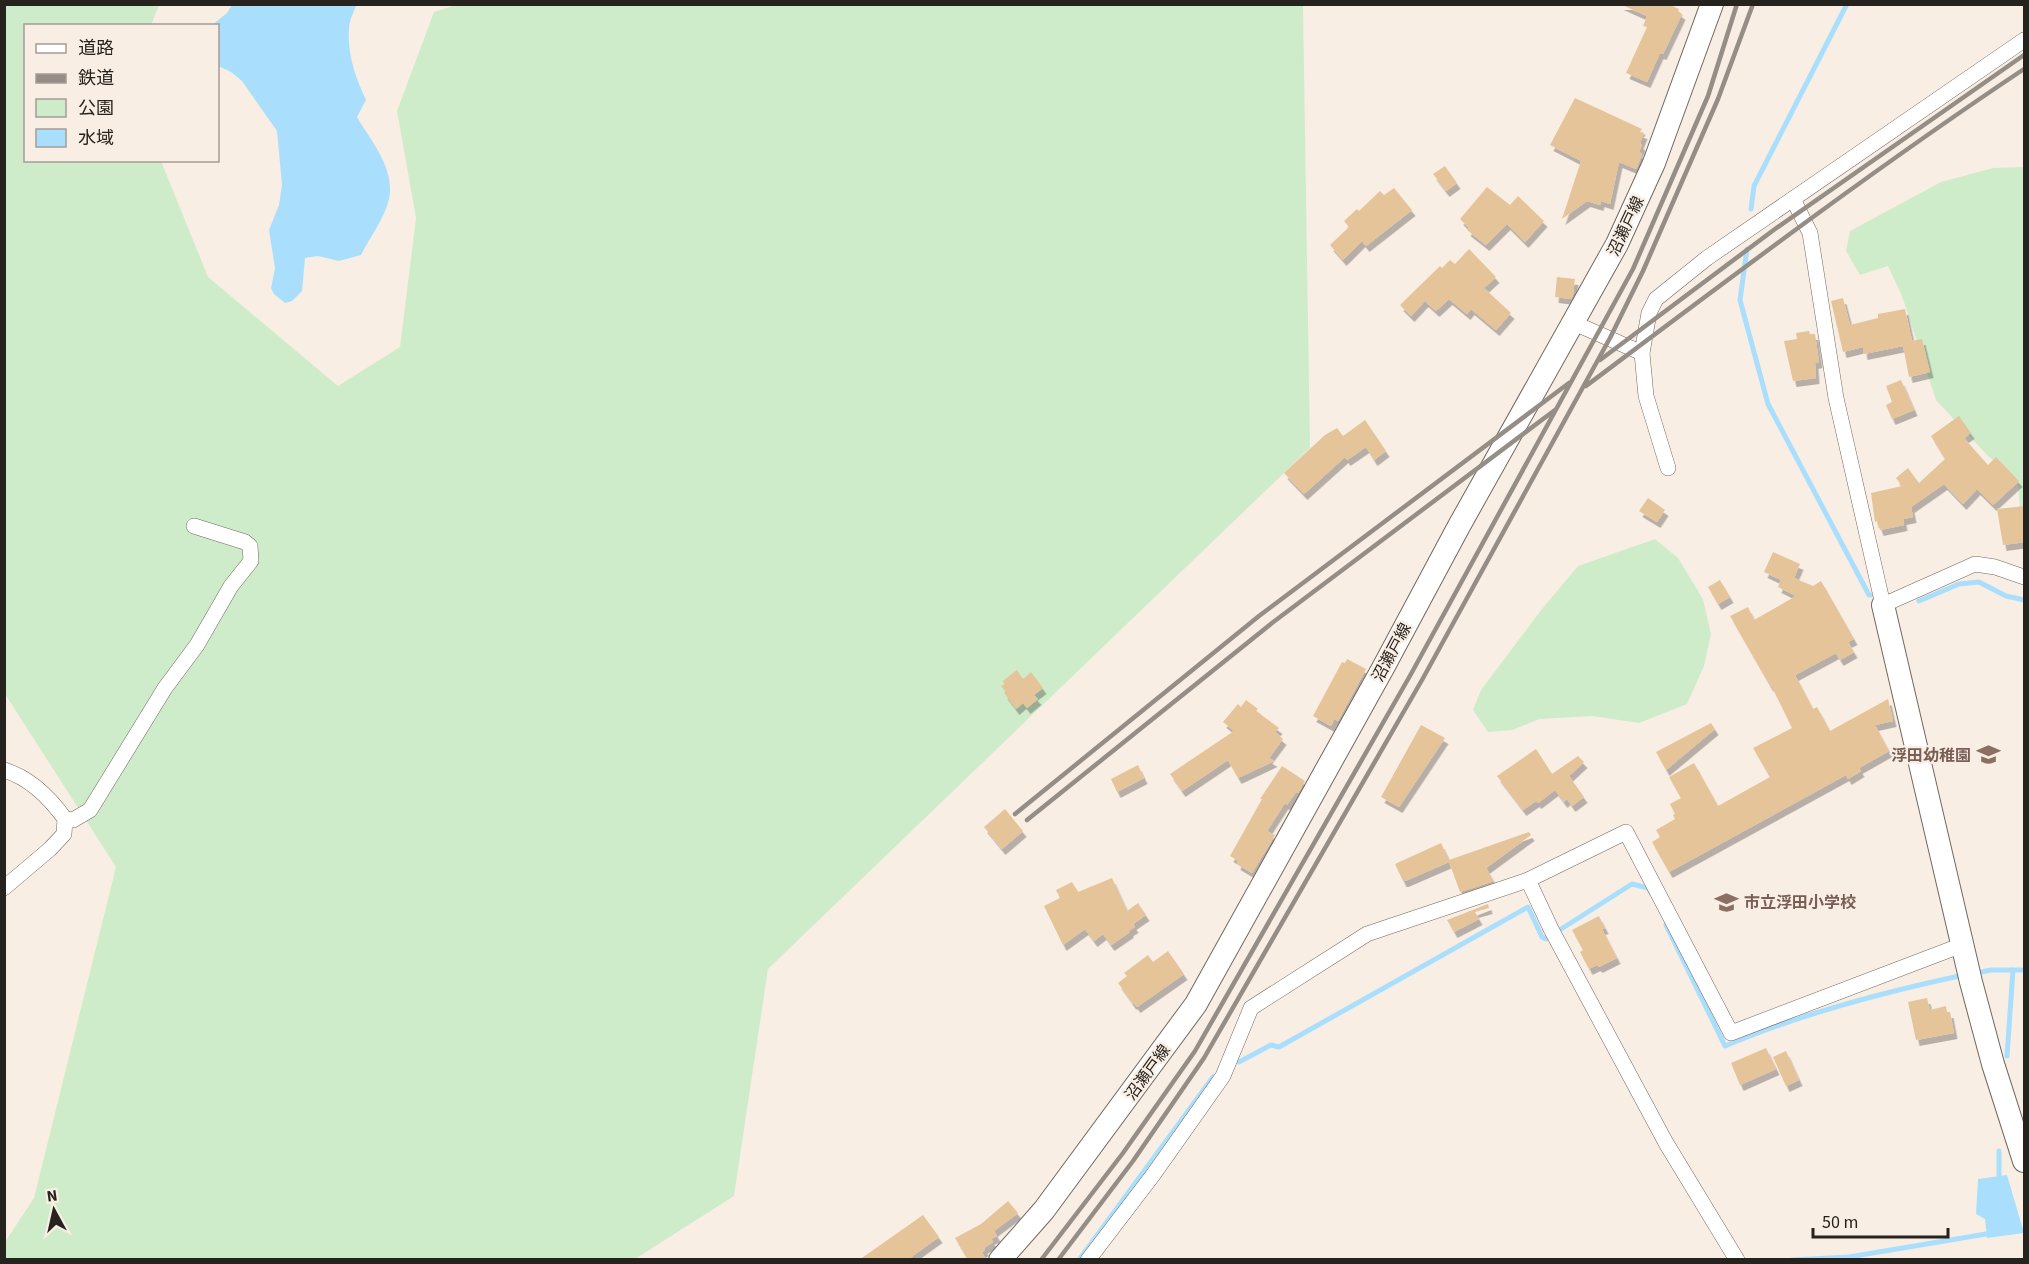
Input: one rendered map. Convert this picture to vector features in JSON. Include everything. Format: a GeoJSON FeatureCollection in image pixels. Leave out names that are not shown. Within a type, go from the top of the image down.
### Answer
{"type":"FeatureCollection","features":[{"type":"Feature","properties":{"kind":"main road","name":"沼瀬戸線"},"geometry":{"type":"LineString","coordinates":[[1000,1260],[1044,1210],[1196,1004],[1617,244],[1654,163],[1712,4]]}},
{"type":"Feature","properties":{"kind":"main road"},"geometry":{"type":"LineString","coordinates":[[1883,605],[1967,963],[1993,1064],[2025,1161]]}},
{"type":"Feature","properties":{"kind":"street"},"geometry":{"type":"LineString","coordinates":[[1668,468],[1646,396],[1642,353],[1649,313],[1656,299],[1707,258],[2025,40]]}},
{"type":"Feature","properties":{"kind":"street"},"geometry":{"type":"LineString","coordinates":[[1793,199],[1810,233],[1836,398],[1883,605],[1975,564],[1995,567],[2025,577]]}},
{"type":"Feature","properties":{"kind":"street"},"geometry":{"type":"LineString","coordinates":[[1574,323],[1642,353]]}},
{"type":"Feature","properties":{"kind":"street"},"geometry":{"type":"LineString","coordinates":[[65,819],[73,820],[90,810],[165,688],[197,645],[231,586],[251,561],[250,546],[245,542],[194,526]]}},
{"type":"Feature","properties":{"kind":"street"},"geometry":{"type":"LineString","coordinates":[[4,770],[21,775],[54,804],[65,819],[63,834],[50,849],[4,888]]}},
{"type":"Feature","properties":{"kind":"street"},"geometry":{"type":"LineString","coordinates":[[1088,1260],[1153,1175],[1223,1076],[1251,1008],[1367,934],[1528,880],[1626,832],[1731,1033],[1967,963]]}},
{"type":"Feature","properties":{"kind":"street"},"geometry":{"type":"LineString","coordinates":[[1528,880],[1551,929],[1665,1143],[1737,1260]]}},
{"type":"Feature","properties":{"kind":"green space"},"geometry":{"type":"Polygon","coordinates":[[[459,4],[1303,5],[1310,448],[768,969],[734,1196],[635,1259],[5,1259],[5,1242],[34,1198],[116,867],[5,694],[5,5],[159,5],[151,24],[24,24],[24,162],[161,162],[208,277],[338,386],[400,347],[416,218],[397,111],[434,12],[459,4]]]}},
{"type":"Feature","properties":{"kind":"green space"},"geometry":{"type":"Polygon","coordinates":[[[2024,167],[2024,510],[2020,510],[2018,480],[1988,456],[1936,400],[1902,296],[1888,266],[1860,275],[1846,251],[1850,231],[1941,182],[1993,168],[2024,167]]]}},
{"type":"Feature","properties":{"kind":"green space"},"geometry":{"type":"Polygon","coordinates":[[[1655,539],[1678,558],[1703,599],[1711,634],[1704,666],[1687,704],[1639,723],[1592,716],[1540,719],[1512,730],[1488,732],[1473,710],[1481,690],[1542,609],[1578,566],[1655,539]]]}},
{"type":"Feature","properties":{"kind":"water"},"geometry":{"type":"Polygon","coordinates":[[[232,5],[356,6],[349,26],[349,48],[366,100],[357,117],[377,148],[390,182],[390,194],[382,219],[361,255],[339,261],[318,256],[305,258],[302,291],[292,301],[285,303],[274,294],[271,288],[275,268],[269,230],[279,205],[282,185],[277,131],[242,81],[219,66],[219,24],[213,24],[227,13],[232,5]]]}},
{"type":"Feature","properties":{"kind":"water"},"geometry":{"type":"Polygon","coordinates":[[[2007,1175],[2024,1233],[1987,1238],[1985,1219],[1976,1214],[1978,1179],[2007,1175]]]}},
{"type":"Feature","properties":{"kind":"building"},"geometry":{"type":"Polygon","coordinates":[[[1620,4],[1668,4],[1679,9],[1678,11],[1682,14],[1647,82],[1626,73],[1647,27],[1643,26],[1647,16],[1620,4]]]}},
{"type":"Feature","properties":{"kind":"building"},"geometry":{"type":"Polygon","coordinates":[[[1575,98],[1642,129],[1640,132],[1644,133],[1639,152],[1642,154],[1636,169],[1619,162],[1610,204],[1601,201],[1600,205],[1587,201],[1562,219],[1581,161],[1550,145],[1575,98]]]}},
{"type":"Feature","properties":{"kind":"building"},"geometry":{"type":"Polygon","coordinates":[[[1445,166],[1457,183],[1446,191],[1433,174],[1445,166]]]}},
{"type":"Feature","properties":{"kind":"building"},"geometry":{"type":"Polygon","coordinates":[[[1487,187],[1510,205],[1518,196],[1544,221],[1525,242],[1507,224],[1486,245],[1467,230],[1469,228],[1460,219],[1487,187]]]}},
{"type":"Feature","properties":{"kind":"building"},"geometry":{"type":"Polygon","coordinates":[[[1394,188],[1412,210],[1366,246],[1362,241],[1343,260],[1330,245],[1349,227],[1344,221],[1357,209],[1359,211],[1380,191],[1384,195],[1394,188]]]}},
{"type":"Feature","properties":{"kind":"building"},"geometry":{"type":"Polygon","coordinates":[[[1469,249],[1496,277],[1484,288],[1511,313],[1496,330],[1471,309],[1467,314],[1449,299],[1436,311],[1425,301],[1411,316],[1400,305],[1440,266],[1442,268],[1450,260],[1455,264],[1469,249]]]}},
{"type":"Feature","properties":{"kind":"building"},"geometry":{"type":"Polygon","coordinates":[[[1557,277],[1575,279],[1571,299],[1555,297],[1557,277]]]}},
{"type":"Feature","properties":{"kind":"building"},"geometry":{"type":"Polygon","coordinates":[[[1843,298],[1850,325],[1878,318],[1878,314],[1905,309],[1912,341],[1922,339],[1930,372],[1909,377],[1903,346],[1864,354],[1863,347],[1843,352],[1831,301],[1843,298]]]}},
{"type":"Feature","properties":{"kind":"building"},"geometry":{"type":"Polygon","coordinates":[[[1809,331],[1810,334],[1815,334],[1819,362],[1815,363],[1816,378],[1793,381],[1784,341],[1797,339],[1796,333],[1809,331]]]}},
{"type":"Feature","properties":{"kind":"building"},"geometry":{"type":"Polygon","coordinates":[[[1901,380],[1914,410],[1892,419],[1886,405],[1892,402],[1886,386],[1901,380]]]}},
{"type":"Feature","properties":{"kind":"building"},"geometry":{"type":"Polygon","coordinates":[[[1959,416],[1971,433],[1964,438],[1988,465],[1996,457],[2019,481],[1993,505],[1977,489],[1963,504],[1944,484],[1911,507],[1913,517],[1903,519],[1904,525],[1880,530],[1877,521],[1875,522],[1871,493],[1902,486],[1896,478],[1908,468],[1919,483],[1945,459],[1931,436],[1959,416]]]}},
{"type":"Feature","properties":{"kind":"building"},"geometry":{"type":"Polygon","coordinates":[[[1365,420],[1386,451],[1374,460],[1366,447],[1347,460],[1345,457],[1304,494],[1284,473],[1325,435],[1337,428],[1343,436],[1365,420]]]}},
{"type":"Feature","properties":{"kind":"building"},"geometry":{"type":"Polygon","coordinates":[[[1648,498],[1665,510],[1657,522],[1639,511],[1648,498]]]}},
{"type":"Feature","properties":{"kind":"building"},"geometry":{"type":"Polygon","coordinates":[[[2025,506],[2025,542],[2003,545],[1997,509],[2025,506]]]}},
{"type":"Feature","properties":{"kind":"building"},"geometry":{"type":"Polygon","coordinates":[[[1773,552],[1800,564],[1794,578],[1813,586],[1821,581],[1854,639],[1848,642],[1854,652],[1840,660],[1836,653],[1795,675],[1813,709],[1817,707],[1830,731],[1888,699],[1893,721],[1875,725],[1889,751],[1859,768],[1861,771],[1848,779],[1846,775],[1669,872],[1652,842],[1660,837],[1656,830],[1675,819],[1670,804],[1681,798],[1669,777],[1694,763],[1718,806],[1770,777],[1753,748],[1792,728],[1771,685],[1730,616],[1748,607],[1754,620],[1796,596],[1778,587],[1781,580],[1764,572],[1773,552]]]}},
{"type":"Feature","properties":{"kind":"building"},"geometry":{"type":"Polygon","coordinates":[[[1720,580],[1730,597],[1718,604],[1708,587],[1720,580]]]}},
{"type":"Feature","properties":{"kind":"building"},"geometry":{"type":"Polygon","coordinates":[[[1347,659],[1366,669],[1338,721],[1334,719],[1331,726],[1313,716],[1342,662],[1345,663],[1347,659]]]}},
{"type":"Feature","properties":{"kind":"building"},"geometry":{"type":"Polygon","coordinates":[[[1017,670],[1023,679],[1031,672],[1043,688],[1034,695],[1038,699],[1027,708],[1023,703],[1016,709],[1001,686],[1005,684],[1004,680],[1017,670]]]}},
{"type":"Feature","properties":{"kind":"building"},"geometry":{"type":"Polygon","coordinates":[[[1246,700],[1258,709],[1256,711],[1279,728],[1275,732],[1283,739],[1269,758],[1274,761],[1238,778],[1228,760],[1182,791],[1170,774],[1234,731],[1223,722],[1238,704],[1241,707],[1246,700]]]}},
{"type":"Feature","properties":{"kind":"building"},"geometry":{"type":"Polygon","coordinates":[[[1711,723],[1715,729],[1666,770],[1656,752],[1711,723]]]}},
{"type":"Feature","properties":{"kind":"building"},"geometry":{"type":"Polygon","coordinates":[[[1421,725],[1445,738],[1399,807],[1381,797],[1421,725]]]}},
{"type":"Feature","properties":{"kind":"building"},"geometry":{"type":"Polygon","coordinates":[[[1536,749],[1552,774],[1578,756],[1584,762],[1569,776],[1584,797],[1572,806],[1567,799],[1564,802],[1555,790],[1538,803],[1536,801],[1523,810],[1497,776],[1536,749]]]}},
{"type":"Feature","properties":{"kind":"building"},"geometry":{"type":"Polygon","coordinates":[[[1138,765],[1144,778],[1117,792],[1111,779],[1138,765]]]}},
{"type":"Feature","properties":{"kind":"building"},"geometry":{"type":"Polygon","coordinates":[[[1282,766],[1305,781],[1298,793],[1296,792],[1287,805],[1285,803],[1267,831],[1275,835],[1252,873],[1237,864],[1238,861],[1230,856],[1262,799],[1260,799],[1282,766]]]}},
{"type":"Feature","properties":{"kind":"building"},"geometry":{"type":"Polygon","coordinates":[[[1005,809],[1023,831],[1002,849],[984,827],[1005,809]]]}},
{"type":"Feature","properties":{"kind":"building"},"geometry":{"type":"Polygon","coordinates":[[[1529,832],[1531,835],[1486,868],[1494,881],[1460,892],[1449,862],[1405,881],[1395,864],[1441,843],[1449,860],[1529,832]]]}},
{"type":"Feature","properties":{"kind":"building"},"geometry":{"type":"Polygon","coordinates":[[[1112,878],[1127,911],[1138,903],[1146,915],[1133,924],[1135,927],[1130,932],[1111,945],[1103,934],[1094,941],[1085,929],[1063,945],[1044,906],[1060,898],[1056,890],[1072,882],[1078,892],[1112,878]]]}},
{"type":"Feature","properties":{"kind":"building"},"geometry":{"type":"Polygon","coordinates":[[[1488,904],[1489,908],[1475,912],[1479,919],[1454,932],[1447,920],[1488,904]]]}},
{"type":"Feature","properties":{"kind":"building"},"geometry":{"type":"Polygon","coordinates":[[[1599,916],[1605,928],[1602,929],[1617,958],[1589,969],[1580,952],[1583,950],[1572,930],[1599,916]]]}},
{"type":"Feature","properties":{"kind":"building"},"geometry":{"type":"Polygon","coordinates":[[[1168,951],[1184,974],[1137,1007],[1118,983],[1127,976],[1124,973],[1148,955],[1153,962],[1168,951]]]}},
{"type":"Feature","properties":{"kind":"building"},"geometry":{"type":"Polygon","coordinates":[[[1927,998],[1930,1010],[1946,1006],[1947,1012],[1950,1012],[1954,1033],[1916,1040],[1908,1002],[1927,998]]]}},
{"type":"Feature","properties":{"kind":"building"},"geometry":{"type":"Polygon","coordinates":[[[1766,1048],[1776,1069],[1740,1085],[1731,1063],[1766,1048]]]}},
{"type":"Feature","properties":{"kind":"building"},"geometry":{"type":"Polygon","coordinates":[[[1786,1051],[1799,1080],[1786,1086],[1773,1057],[1786,1051]]]}},
{"type":"Feature","properties":{"kind":"building"},"geometry":{"type":"Polygon","coordinates":[[[1008,1201],[1018,1213],[994,1231],[997,1236],[991,1239],[993,1242],[982,1252],[986,1260],[968,1260],[955,1238],[981,1224],[1008,1201]]]}},
{"type":"Feature","properties":{"kind":"building"},"geometry":{"type":"Polygon","coordinates":[[[923,1215],[939,1237],[907,1260],[859,1260],[923,1215]]]}},
{"type":"Feature","properties":{"kind":"waterway"},"geometry":{"type":"LineString","coordinates":[[1751,209],[1754,186],[1847,4]]}},
{"type":"Feature","properties":{"kind":"waterway"},"geometry":{"type":"LineString","coordinates":[[1747,249],[1740,300],[1768,404],[1871,595]]}},
{"type":"Feature","properties":{"kind":"waterway"},"geometry":{"type":"LineString","coordinates":[[1919,601],[1959,584],[1979,582],[2006,596],[2024,600]]}},
{"type":"Feature","properties":{"kind":"waterway"},"geometry":{"type":"LineString","coordinates":[[1558,931],[1632,884],[1648,888],[1651,893]]}},
{"type":"Feature","properties":{"kind":"waterway"},"geometry":{"type":"LineString","coordinates":[[1239,1062],[1271,1045],[1279,1047],[1528,907],[1542,937],[1546,939]]}},
{"type":"Feature","properties":{"kind":"waterway"},"geometry":{"type":"LineString","coordinates":[[1666,925],[1725,1046],[1754,1034],[1843,1005],[1964,975]]}},
{"type":"Feature","properties":{"kind":"waterway"},"geometry":{"type":"LineString","coordinates":[[1976,973],[1991,970],[2024,970]]}},
{"type":"Feature","properties":{"kind":"waterway"},"geometry":{"type":"LineString","coordinates":[[2007,1056],[2013,970]]}},
{"type":"Feature","properties":{"kind":"waterway"},"geometry":{"type":"LineString","coordinates":[[1079,1260],[1213,1077]]}},
{"type":"Feature","properties":{"kind":"waterway"},"geometry":{"type":"LineString","coordinates":[[1999,1151],[1999,1182]]}},
{"type":"Feature","properties":{"kind":"waterway"},"geometry":{"type":"LineString","coordinates":[[1792,1260],[1849,1257],[1992,1233]]}},
{"type":"Feature","properties":{"kind":"railway"},"geometry":{"type":"LineString","coordinates":[[1041,1260],[1123,1153],[1195,1051],[1411,674],[1633,269],[1708,96],[1737,4]]}},
{"type":"Feature","properties":{"kind":"railway"},"geometry":{"type":"LineString","coordinates":[[1058,1260],[1133,1161],[1204,1058],[1422,680],[1610,338],[1643,271],[1718,99],[1753,4]]}},
{"type":"Feature","properties":{"kind":"railway"},"geometry":{"type":"LineString","coordinates":[[1600,360],[1775,229],[2024,55]]}},
{"type":"Feature","properties":{"kind":"railway"},"geometry":{"type":"LineString","coordinates":[[1586,386],[1857,185],[2024,69]]}},
{"type":"Feature","properties":{"kind":"railway"},"geometry":{"type":"LineString","coordinates":[[1015,814],[1259,616],[1569,383]]}},
{"type":"Feature","properties":{"kind":"railway"},"geometry":{"type":"LineString","coordinates":[[1027,820],[1272,623],[1555,410]]}},
{"type":"Feature","properties":{"kind":"place","name":"浮田幼稚園"},"geometry":{"type":"Point","coordinates":[1989,755]}},
{"type":"Feature","properties":{"kind":"place","name":"市立浮田小学校"},"geometry":{"type":"Point","coordinates":[1726,902]}}]}
